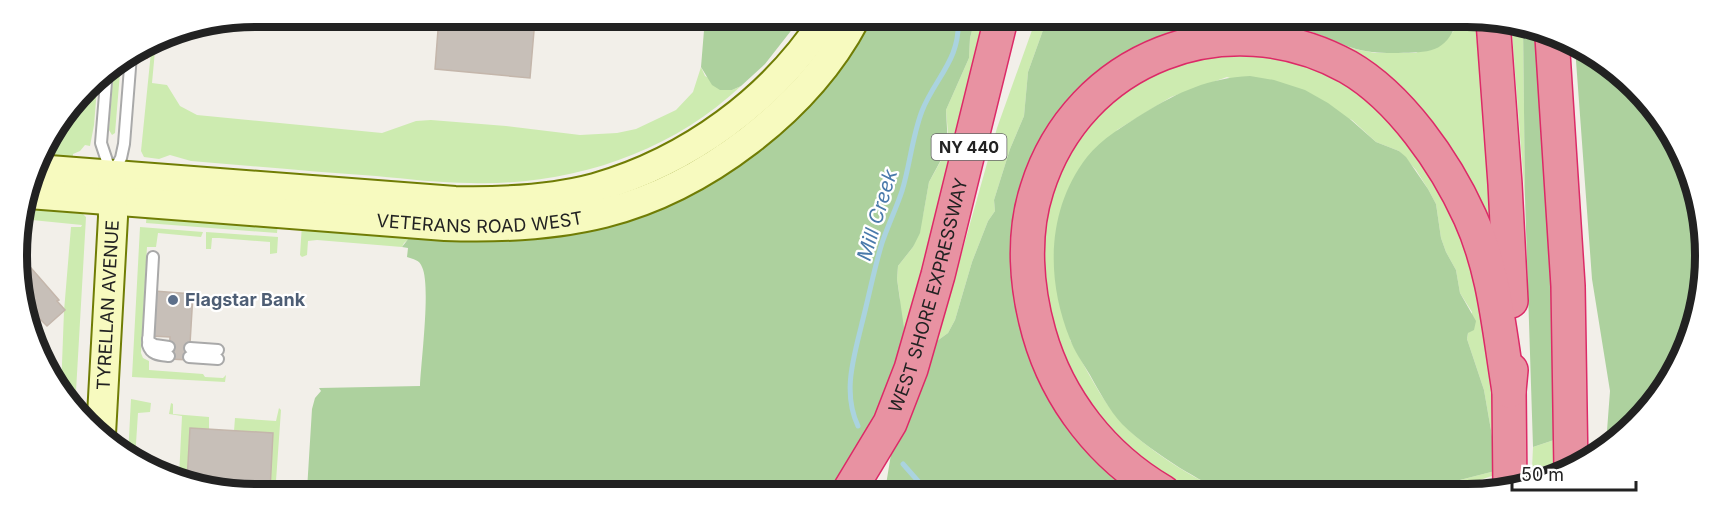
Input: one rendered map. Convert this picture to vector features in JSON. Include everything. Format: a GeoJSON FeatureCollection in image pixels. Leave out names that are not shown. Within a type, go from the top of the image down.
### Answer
{"type":"FeatureCollection","features":[{"type":"Feature","properties":{"kind":"highway","name":"WEST SHORE EXPRESSWAY"},"geometry":{"type":"LineString","coordinates":[[853,484],[890,423],[911,369],[936,285],[999,27]]}},
{"type":"Feature","properties":{"kind":"highway"},"geometry":{"type":"LineString","coordinates":[[1494,29],[1511,278],[1510,480]]}},
{"type":"Feature","properties":{"kind":"highway"},"geometry":{"type":"LineString","coordinates":[[1152,484],[1118,459],[1082,421],[1068,400],[1047,357],[1035,316],[1028,274],[1028,244],[1036,191],[1050,155],[1069,122],[1095,93],[1126,69],[1154,55],[1204,39],[1244,36],[1267,38],[1308,48],[1366,78],[1397,108],[1444,170],[1465,206],[1480,239],[1493,288],[1509,391]]}},
{"type":"Feature","properties":{"kind":"highway"},"geometry":{"type":"LineString","coordinates":[[1552,43],[1566,239],[1571,458]]}},
{"type":"Feature","properties":{"kind":"street","name":"VETERANS ROAD WEST"},"geometry":{"type":"LineString","coordinates":[[43,171],[113,187],[291,213],[430,212],[555,196],[594,188],[651,167],[704,139],[752,103],[794,62],[819,27]]}},
{"type":"Feature","properties":{"kind":"street","name":"VETERANS ROAD WEST"},"geometry":{"type":"LineString","coordinates":[[36,193],[113,187],[380,196],[473,227],[539,225],[605,212],[664,191],[720,161],[771,122],[794,100],[834,52],[850,27]]}},
{"type":"Feature","properties":{"kind":"street","name":"TYRELLAN AVENUE"},"geometry":{"type":"LineString","coordinates":[[101,424],[113,187]]}},
{"type":"Feature","properties":{"kind":"street"},"geometry":{"type":"LineString","coordinates":[[291,213],[302,201],[312,198],[380,196]]}},
{"type":"Feature","properties":{"kind":"lane","name":"TYRELLAN AVENUE"},"geometry":{"type":"LineString","coordinates":[[113,187],[124,144],[130,65]]}},
{"type":"Feature","properties":{"kind":"lane","name":"TYRELLAN AVENUE"},"geometry":{"type":"LineString","coordinates":[[106,83],[101,143],[113,187]]}},
{"type":"Feature","properties":{"kind":"lane"},"geometry":{"type":"LineString","coordinates":[[153,257],[149,348],[152,352],[169,352]]}},
{"type":"Feature","properties":{"kind":"lane"},"geometry":{"type":"LineString","coordinates":[[189,353],[218,354]]}},
{"type":"Feature","properties":{"kind":"green space"},"geometry":{"type":"Polygon","coordinates":[[[704,27],[794,27],[765,64],[741,86],[732,90],[720,90],[712,85],[701,67],[704,27]]]}},
{"type":"Feature","properties":{"kind":"green space"},"geometry":{"type":"Polygon","coordinates":[[[855,27],[973,27],[969,58],[946,110],[948,147],[929,182],[920,233],[913,247],[898,266],[897,279],[904,328],[895,381],[845,474],[828,484],[307,484],[312,409],[315,398],[321,391],[319,388],[420,386],[425,324],[425,276],[420,263],[407,257],[408,248],[402,247],[409,238],[416,234],[576,231],[855,27]]]}},
{"type":"Feature","properties":{"kind":"green space"},"geometry":{"type":"Polygon","coordinates":[[[973,27],[989,27],[895,381],[900,299],[898,266],[913,247],[923,215],[929,182],[943,157],[948,133],[946,110],[969,58],[973,27]]]}},
{"type":"Feature","properties":{"kind":"green space"},"geometry":{"type":"Polygon","coordinates":[[[1033,27],[1044,27],[1028,72],[1024,116],[1010,149],[994,200],[995,211],[988,221],[972,262],[955,320],[948,333],[937,341],[997,128],[1033,27]]]}},
{"type":"Feature","properties":{"kind":"green space"},"geometry":{"type":"Polygon","coordinates":[[[1044,27],[1455,27],[1447,40],[1435,49],[1409,53],[1367,51],[1349,47],[1306,31],[1275,28],[1082,96],[1021,294],[1138,484],[886,484],[891,454],[937,341],[948,333],[955,320],[972,262],[988,221],[995,211],[994,200],[1010,149],[1024,116],[1028,72],[1044,27]]]}},
{"type":"Feature","properties":{"kind":"green space"},"geometry":{"type":"Polygon","coordinates":[[[1455,27],[1475,27],[1483,134],[1490,174],[1495,238],[1444,155],[1275,28],[1300,29],[1355,49],[1375,53],[1416,53],[1453,32],[1455,27]]]}},
{"type":"Feature","properties":{"kind":"green space"},"geometry":{"type":"Polygon","coordinates":[[[1512,31],[1523,34],[1525,198],[1512,31]]]}},
{"type":"Feature","properties":{"kind":"green space"},"geometry":{"type":"Polygon","coordinates":[[[1523,34],[1538,38],[1550,208],[1557,439],[1533,447],[1525,198],[1523,34]]]}},
{"type":"Feature","properties":{"kind":"green space"},"geometry":{"type":"Polygon","coordinates":[[[155,50],[152,83],[167,85],[180,106],[197,115],[382,133],[416,121],[431,120],[580,135],[617,133],[636,129],[676,110],[693,92],[701,67],[705,76],[732,90],[741,86],[713,110],[650,147],[581,172],[544,179],[508,182],[436,182],[191,161],[170,155],[159,159],[144,157],[141,151],[151,53],[155,50]]]}},
{"type":"Feature","properties":{"kind":"green space"},"geometry":{"type":"Polygon","coordinates":[[[1285,53],[1350,81],[1406,135],[1455,211],[1492,330],[1496,459],[1484,390],[1467,339],[1472,312],[1460,293],[1456,270],[1441,238],[1436,204],[1416,170],[1399,151],[1376,142],[1352,120],[1227,77],[1171,97],[1117,130],[1070,340],[1106,403],[1121,422],[1156,452],[1187,473],[1209,484],[1174,484],[1125,449],[1083,400],[1052,333],[1040,263],[1052,182],[1099,107],[1187,55],[1285,53]]]}},
{"type":"Feature","properties":{"kind":"green space"},"geometry":{"type":"Polygon","coordinates":[[[1576,55],[1606,74],[1648,116],[1678,168],[1691,211],[1695,241],[1695,270],[1691,300],[1678,343],[1648,395],[1607,436],[1610,391],[1592,279],[1576,55]]]}},
{"type":"Feature","properties":{"kind":"green space"},"geometry":{"type":"Polygon","coordinates":[[[120,71],[115,133],[112,135],[109,130],[113,77],[120,71]]]}},
{"type":"Feature","properties":{"kind":"green space"},"geometry":{"type":"Polygon","coordinates":[[[1250,76],[1274,80],[1305,90],[1328,103],[1376,142],[1399,151],[1406,157],[1428,189],[1436,204],[1441,238],[1456,270],[1460,293],[1476,321],[1474,330],[1468,333],[1467,339],[1484,390],[1496,459],[1495,471],[1444,484],[1210,484],[1150,448],[1122,424],[1104,400],[1072,344],[1057,293],[1054,246],[1057,222],[1064,200],[1087,157],[1099,144],[1121,127],[1157,105],[1194,87],[1235,77],[1250,76]]]}},
{"type":"Feature","properties":{"kind":"green space"},"geometry":{"type":"Polygon","coordinates":[[[97,92],[90,146],[85,145],[73,154],[73,159],[49,158],[74,116],[97,92]]]}},
{"type":"Feature","properties":{"kind":"green space"},"geometry":{"type":"Polygon","coordinates":[[[31,210],[83,214],[86,217],[76,397],[62,375],[71,227],[82,225],[30,220],[31,210]]]}},
{"type":"Feature","properties":{"kind":"green space"},"geometry":{"type":"Polygon","coordinates":[[[147,212],[278,222],[277,233],[146,223],[147,212]]]}},
{"type":"Feature","properties":{"kind":"green space"},"geometry":{"type":"Polygon","coordinates":[[[302,224],[415,234],[402,247],[308,241],[307,255],[302,257],[300,255],[302,224]]]}},
{"type":"Feature","properties":{"kind":"green space"},"geometry":{"type":"Polygon","coordinates":[[[140,227],[203,232],[201,237],[158,233],[156,247],[147,247],[141,353],[143,358],[149,361],[149,370],[203,374],[205,377],[223,378],[226,375],[225,382],[132,377],[140,227]]]}},
{"type":"Feature","properties":{"kind":"green space"},"geometry":{"type":"Polygon","coordinates":[[[206,232],[278,237],[277,253],[270,254],[270,242],[219,238],[212,238],[211,249],[206,249],[206,232]]]}},
{"type":"Feature","properties":{"kind":"green space"},"geometry":{"type":"Polygon","coordinates":[[[131,399],[151,403],[150,412],[138,413],[136,449],[129,445],[131,399]]]}},
{"type":"Feature","properties":{"kind":"green space"},"geometry":{"type":"Polygon","coordinates":[[[171,403],[173,414],[209,417],[209,429],[190,474],[179,471],[182,416],[169,414],[171,403]]]}},
{"type":"Feature","properties":{"kind":"green space"},"geometry":{"type":"Polygon","coordinates":[[[279,408],[281,410],[276,481],[270,481],[273,433],[234,431],[235,418],[276,421],[279,408]]]}},
{"type":"Feature","properties":{"kind":"green space"},"geometry":{"type":"Polygon","coordinates":[[[1557,439],[1557,463],[1532,469],[1533,447],[1557,439]]]}},
{"type":"Feature","properties":{"kind":"green space"},"geometry":{"type":"Polygon","coordinates":[[[1495,471],[1495,475],[1467,484],[1444,484],[1495,471]]]}},
{"type":"Feature","properties":{"kind":"building"},"geometry":{"type":"Polygon","coordinates":[[[438,27],[534,27],[530,78],[435,69],[438,27]]]}},
{"type":"Feature","properties":{"kind":"building"},"geometry":{"type":"Polygon","coordinates":[[[27,263],[65,310],[47,326],[38,317],[36,319],[31,300],[27,263]]]}},
{"type":"Feature","properties":{"kind":"building"},"geometry":{"type":"Polygon","coordinates":[[[154,291],[193,294],[189,360],[169,359],[170,337],[152,336],[154,291]]]}},
{"type":"Feature","properties":{"kind":"building"},"geometry":{"type":"Polygon","coordinates":[[[190,428],[273,433],[270,484],[241,484],[211,480],[187,474],[190,428]]]}},
{"type":"Feature","properties":{"kind":"waterway","name":"Mill Creek"},"geometry":{"type":"LineString","coordinates":[[858,426],[851,400],[851,374],[874,273],[882,243],[902,191],[922,111],[951,57],[958,27]]}},
{"type":"Feature","properties":{"kind":"waterway","name":"Mill Creek"},"geometry":{"type":"LineString","coordinates":[[903,464],[919,484]]}},
{"type":"Feature","properties":{"kind":"place","name":"Flagstar Bank"},"geometry":{"type":"Point","coordinates":[173,300]}}]}
